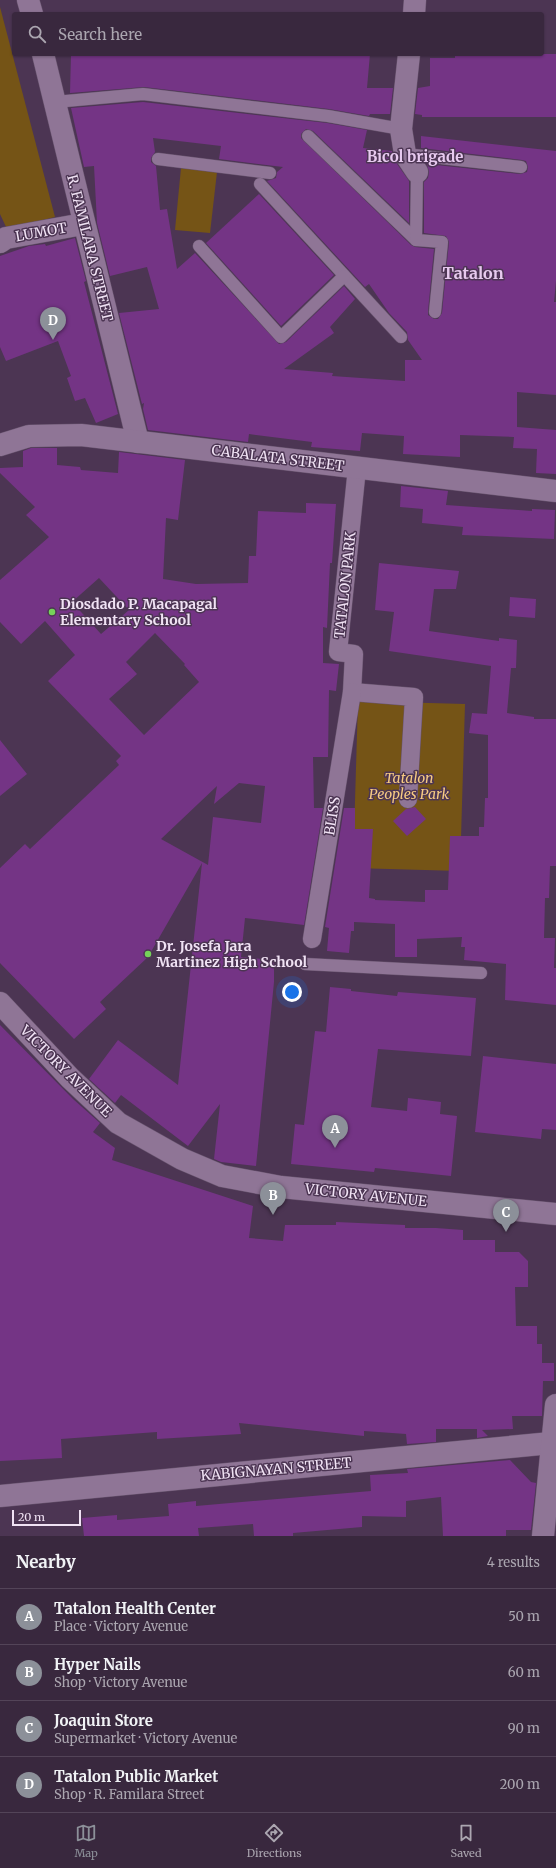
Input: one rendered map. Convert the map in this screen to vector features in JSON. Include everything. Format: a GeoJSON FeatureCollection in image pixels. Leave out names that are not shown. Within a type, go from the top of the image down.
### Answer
{"type":"FeatureCollection","features":[{"type":"Feature","properties":{"kind":"street"},"geometry":{"type":"LineString","coordinates":[[28,0],[31,12]]}},
{"type":"Feature","properties":{"kind":"street"},"geometry":{"type":"LineString","coordinates":[[414,12],[415,0]]}},
{"type":"Feature","properties":{"kind":"street","name":"R. FAMILARA STREET"},"geometry":{"type":"LineString","coordinates":[[44,56],[56,102],[83,224],[138,442]]}},
{"type":"Feature","properties":{"kind":"street"},"geometry":{"type":"LineString","coordinates":[[409,56],[401,130],[411,163]]}},
{"type":"Feature","properties":{"kind":"street","name":"LUMOT"},"geometry":{"type":"LineString","coordinates":[[2,235],[83,224]]}},
{"type":"Feature","properties":{"kind":"street","name":"CABALATA STREET"},"geometry":{"type":"LineString","coordinates":[[0,445],[29,436],[81,435],[556,491]]}},
{"type":"Feature","properties":{"kind":"street","name":"TATALON PARK"},"geometry":{"type":"LineString","coordinates":[[352,692],[354,654],[338,652],[357,468]]}},
{"type":"Feature","properties":{"kind":"street"},"geometry":{"type":"LineString","coordinates":[[352,692],[414,697],[408,799]]}},
{"type":"Feature","properties":{"kind":"street","name":"BLISS"},"geometry":{"type":"LineString","coordinates":[[312,939],[352,692]]}},
{"type":"Feature","properties":{"kind":"street","name":"VICTORY AVENUE"},"geometry":{"type":"LineString","coordinates":[[0,1003],[70,1078],[118,1123],[182,1159],[222,1176],[281,1187],[556,1214]]}},
{"type":"Feature","properties":{"kind":"street"},"geometry":{"type":"LineString","coordinates":[[543,1536],[551,1443],[556,1405]]}},
{"type":"Feature","properties":{"kind":"street","name":"KABIGNAYAN STREET"},"geometry":{"type":"LineString","coordinates":[[0,1496],[551,1443]]}},
{"type":"Feature","properties":{"kind":"lane"},"geometry":{"type":"LineString","coordinates":[[56,102],[142,94],[328,116],[401,130]]}},
{"type":"Feature","properties":{"kind":"lane"},"geometry":{"type":"LineString","coordinates":[[308,136],[416,240],[442,242],[435,312]]}},
{"type":"Feature","properties":{"kind":"lane"},"geometry":{"type":"LineString","coordinates":[[158,159],[270,173]]}},
{"type":"Feature","properties":{"kind":"lane"},"geometry":{"type":"LineString","coordinates":[[416,240],[411,163],[521,168]]}},
{"type":"Feature","properties":{"kind":"lane"},"geometry":{"type":"LineString","coordinates":[[260,184],[401,337]]}},
{"type":"Feature","properties":{"kind":"lane"},"geometry":{"type":"LineString","coordinates":[[199,246],[281,337],[344,276]]}},
{"type":"Feature","properties":{"kind":"lane"},"geometry":{"type":"LineString","coordinates":[[305,964],[481,973]]}},
{"type":"Feature","properties":{"kind":"green space"},"geometry":{"type":"Polygon","coordinates":[[[0,7],[55,217],[7,229],[0,214],[0,7]]]}},
{"type":"Feature","properties":{"kind":"green space"},"geometry":{"type":"Polygon","coordinates":[[[181,168],[217,172],[210,233],[175,230],[181,168]]]}},
{"type":"Feature","properties":{"kind":"green space","name":"Tatalon Peoples Park"},"geometry":{"type":"Polygon","coordinates":[[[358,701],[465,704],[460,871],[353,868],[358,701]]]}},
{"type":"Feature","properties":{"kind":"building"},"geometry":{"type":"Polygon","coordinates":[[[544,54],[556,54],[556,117],[422,117],[422,115],[415,114],[418,88],[430,86],[430,58],[455,58],[455,56],[544,56],[544,54]]]}},
{"type":"Feature","properties":{"kind":"building"},"geometry":{"type":"Polygon","coordinates":[[[71,56],[370,56],[367,88],[393,88],[390,114],[370,114],[369,116],[329,109],[144,87],[70,93],[71,56]]]}},
{"type":"Feature","properties":{"kind":"building"},"geometry":{"type":"Polygon","coordinates":[[[143,102],[327,123],[367,130],[363,148],[392,151],[395,161],[409,181],[409,223],[313,131],[306,129],[301,134],[301,138],[411,245],[415,247],[434,249],[428,315],[434,319],[438,319],[442,313],[449,242],[446,236],[424,233],[424,182],[428,178],[429,172],[427,164],[520,174],[527,172],[528,167],[526,161],[522,160],[421,148],[421,136],[556,151],[556,281],[554,302],[556,302],[556,395],[517,392],[517,427],[556,430],[556,474],[536,473],[537,449],[513,448],[514,437],[460,435],[460,457],[403,454],[404,436],[362,433],[360,451],[311,447],[312,442],[249,434],[248,442],[148,430],[143,409],[144,403],[142,404],[119,313],[159,309],[147,267],[110,276],[97,223],[94,166],[84,167],[71,108],[143,102]],[[153,138],[155,152],[151,158],[151,162],[156,166],[160,210],[167,209],[177,269],[195,253],[279,344],[286,342],[344,286],[355,299],[330,327],[334,333],[284,369],[333,373],[332,376],[405,381],[405,360],[422,360],[408,340],[407,332],[389,313],[369,284],[365,287],[267,181],[276,178],[277,172],[283,167],[219,159],[221,146],[153,138]]]}},
{"type":"Feature","properties":{"kind":"building"},"geometry":{"type":"Polygon","coordinates":[[[259,194],[334,275],[281,326],[206,243],[259,194]]]}},
{"type":"Feature","properties":{"kind":"building"},"geometry":{"type":"Polygon","coordinates":[[[75,238],[86,281],[84,282],[118,414],[96,423],[85,398],[75,401],[67,378],[71,376],[58,341],[6,361],[0,347],[0,256],[29,246],[45,244],[46,246],[75,238]]]}},
{"type":"Feature","properties":{"kind":"building"},"geometry":{"type":"Polygon","coordinates":[[[31,448],[57,448],[57,465],[80,467],[81,470],[118,473],[119,452],[185,460],[178,520],[166,518],[163,579],[196,584],[248,583],[249,556],[256,556],[258,511],[306,513],[306,503],[336,504],[332,563],[330,563],[327,628],[323,627],[323,663],[339,664],[336,691],[329,690],[328,757],[313,757],[314,808],[323,808],[304,925],[245,918],[241,957],[274,960],[274,982],[256,1166],[221,1162],[214,1159],[220,1104],[188,1146],[121,1095],[115,1103],[89,1079],[118,1040],[178,1085],[202,863],[148,957],[100,1002],[106,1009],[74,1039],[0,963],[0,868],[25,844],[30,849],[119,765],[116,761],[121,756],[48,681],[75,655],[45,621],[21,644],[0,622],[0,580],[49,537],[26,515],[35,507],[0,473],[0,468],[23,467],[23,451],[31,448]],[[99,578],[72,602],[101,634],[129,610],[99,578]],[[155,633],[126,662],[137,674],[109,699],[144,735],[199,682],[184,665],[185,664],[155,633]],[[239,783],[214,804],[217,786],[161,839],[208,865],[213,817],[261,823],[265,786],[239,783]]]}},
{"type":"Feature","properties":{"kind":"building"},"geometry":{"type":"Polygon","coordinates":[[[401,486],[448,491],[446,505],[532,511],[532,509],[555,510],[554,539],[462,535],[463,527],[422,523],[423,509],[400,507],[401,486]]]}},
{"type":"Feature","properties":{"kind":"building"},"geometry":{"type":"Polygon","coordinates":[[[379,563],[459,571],[456,589],[434,589],[429,631],[499,641],[499,638],[517,640],[516,668],[511,668],[507,713],[534,717],[534,719],[556,719],[556,866],[550,866],[549,898],[545,898],[544,938],[555,938],[554,968],[556,968],[556,1005],[505,1000],[506,964],[464,960],[465,947],[461,947],[462,937],[417,939],[417,957],[395,957],[395,924],[354,922],[354,931],[351,931],[349,953],[327,951],[329,928],[325,927],[344,808],[355,808],[355,829],[373,829],[369,898],[375,900],[425,902],[425,890],[448,890],[450,836],[479,836],[479,827],[484,827],[485,798],[488,798],[488,735],[469,733],[472,713],[487,714],[491,666],[389,651],[394,612],[375,610],[379,563]]]}},
{"type":"Feature","properties":{"kind":"building"},"geometry":{"type":"Polygon","coordinates":[[[510,597],[536,599],[535,618],[509,616],[510,597]]]}},
{"type":"Feature","properties":{"kind":"building"},"geometry":{"type":"Polygon","coordinates":[[[0,740],[27,774],[0,796],[0,740]]]}},
{"type":"Feature","properties":{"kind":"building"},"geometry":{"type":"Polygon","coordinates":[[[415,807],[426,819],[407,836],[393,821],[406,809],[415,807]]]}},
{"type":"Feature","properties":{"kind":"building"},"geometry":{"type":"Polygon","coordinates":[[[330,987],[397,996],[398,992],[476,998],[471,1056],[378,1049],[371,1107],[407,1111],[408,1098],[441,1102],[440,1114],[457,1116],[451,1176],[375,1168],[374,1172],[291,1164],[295,1124],[304,1125],[315,1031],[326,1032],[330,987]]]}},
{"type":"Feature","properties":{"kind":"building"},"geometry":{"type":"Polygon","coordinates":[[[0,1025],[73,1099],[100,1123],[93,1132],[115,1148],[112,1160],[253,1206],[249,1238],[283,1241],[285,1225],[336,1225],[336,1222],[405,1225],[405,1228],[463,1230],[463,1240],[495,1240],[495,1252],[519,1252],[528,1261],[528,1287],[515,1287],[516,1326],[537,1326],[537,1344],[542,1344],[542,1363],[554,1363],[554,1381],[543,1381],[542,1416],[512,1416],[513,1429],[482,1430],[488,1436],[477,1438],[477,1429],[436,1429],[436,1442],[407,1444],[406,1434],[364,1431],[364,1436],[239,1423],[241,1434],[157,1439],[157,1432],[61,1439],[62,1458],[0,1461],[0,1025]]]}},
{"type":"Feature","properties":{"kind":"building"},"geometry":{"type":"Polygon","coordinates":[[[483,1056],[556,1064],[556,1130],[542,1129],[541,1139],[475,1132],[483,1056]]]}},
{"type":"Feature","properties":{"kind":"building"},"geometry":{"type":"Polygon","coordinates":[[[510,1460],[531,1482],[536,1483],[531,1530],[506,1530],[506,1536],[443,1536],[441,1497],[406,1501],[406,1517],[362,1516],[362,1527],[293,1533],[293,1536],[254,1536],[253,1524],[198,1528],[199,1536],[84,1536],[82,1518],[117,1515],[117,1520],[169,1516],[168,1504],[196,1501],[196,1506],[371,1491],[370,1475],[408,1473],[407,1469],[510,1460]]]}},
{"type":"Feature","properties":{"kind":"place","name":"Tatalon Public Market"},"geometry":{"type":"Point","coordinates":[53,340]}},
{"type":"Feature","properties":{"kind":"place","name":"Diosdado P. Macapagal Elementary School"},"geometry":{"type":"Point","coordinates":[52,612]}},
{"type":"Feature","properties":{"kind":"place","name":"Dr. Josefa Jara Martinez High School"},"geometry":{"type":"Point","coordinates":[148,954]}},
{"type":"Feature","properties":{"kind":"place","name":"Tatalon Health Center"},"geometry":{"type":"Point","coordinates":[335,1148]}},
{"type":"Feature","properties":{"kind":"place","name":"Hyper Nails"},"geometry":{"type":"Point","coordinates":[273,1215]}},
{"type":"Feature","properties":{"kind":"place","name":"Joaquin Store"},"geometry":{"type":"Point","coordinates":[506,1232]}},
{"type":"Feature","properties":{"kind":"district","name":"Bicol brigade"},"geometry":{"type":"Point","coordinates":[415,157]}},
{"type":"Feature","properties":{"kind":"district","name":"Tatalon"},"geometry":{"type":"Point","coordinates":[473,273]}}]}
